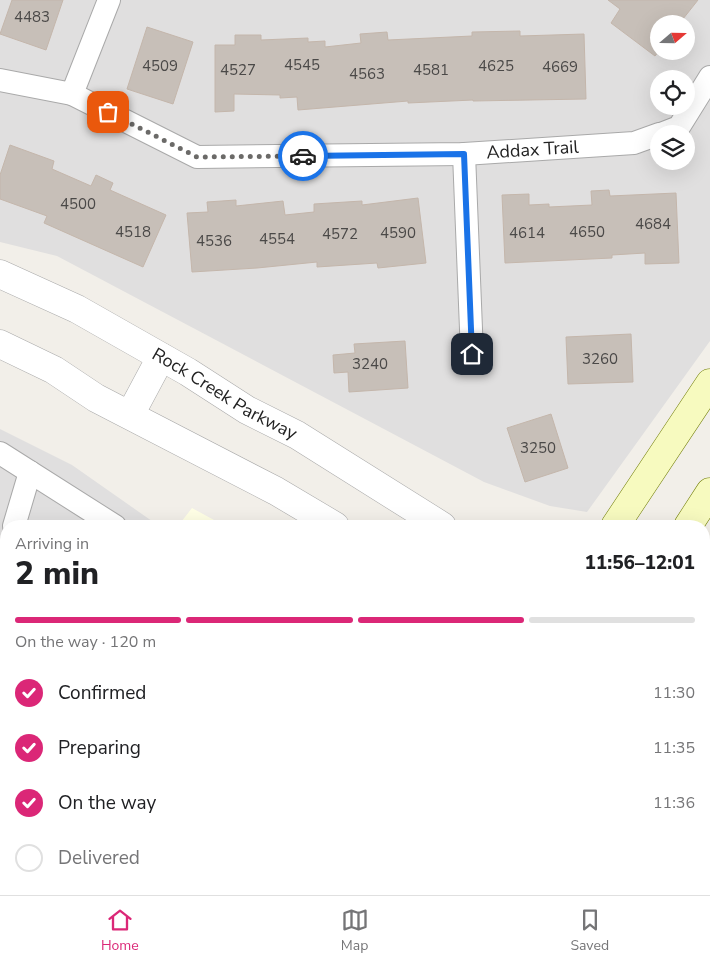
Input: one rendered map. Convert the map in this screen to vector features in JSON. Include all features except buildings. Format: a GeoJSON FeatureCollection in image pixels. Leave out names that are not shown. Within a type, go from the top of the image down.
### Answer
{"type":"FeatureCollection","features":[{"type":"Feature","properties":{"kind":"main road"},"geometry":{"type":"LineString","coordinates":[[619,520],[710,383]]}},
{"type":"Feature","properties":{"kind":"main road"},"geometry":{"type":"LineString","coordinates":[[692,520],[710,492]]}},
{"type":"Feature","properties":{"kind":"street"},"geometry":{"type":"LineString","coordinates":[[72,94],[109,0]]}},
{"type":"Feature","properties":{"kind":"street","name":"Addax Trail"},"geometry":{"type":"LineString","coordinates":[[681,125],[710,77]]}},
{"type":"Feature","properties":{"kind":"street","name":"Addax Trail"},"geometry":{"type":"LineString","coordinates":[[0,80],[72,94],[197,157],[464,154],[634,143],[650,137]]}},
{"type":"Feature","properties":{"kind":"street"},"geometry":{"type":"LineString","coordinates":[[464,154],[472,354]]}},
{"type":"Feature","properties":{"kind":"street","name":"Rock Creek Parkway"},"geometry":{"type":"LineString","coordinates":[[0,274],[77,310],[188,372],[246,410],[297,435],[432,520]]}},
{"type":"Feature","properties":{"kind":"street"},"geometry":{"type":"LineString","coordinates":[[0,344],[54,370],[96,398],[276,491],[325,520]]}},
{"type":"Feature","properties":{"kind":"street"},"geometry":{"type":"LineString","coordinates":[[130,415],[161,357]]}},
{"type":"Feature","properties":{"kind":"street"},"geometry":{"type":"LineString","coordinates":[[0,453],[106,520]]}},
{"type":"Feature","properties":{"kind":"street"},"geometry":{"type":"LineString","coordinates":[[16,520],[30,472]]}},
{"type":"Feature","properties":{"kind":"shaded area"},"geometry":{"type":"Polygon","coordinates":[[[0,0],[710,0],[710,341],[587,512],[550,506],[484,482],[57,256],[0,242],[0,0]]]}},
{"type":"Feature","properties":{"kind":"shaded area"},"geometry":{"type":"Polygon","coordinates":[[[0,429],[72,465],[150,520],[0,520],[0,429]]]}},
{"type":"Feature","properties":{"kind":"shaded area"},"geometry":{"type":"Polygon","coordinates":[[[192,508],[214,520],[183,520],[192,508]]]}},
{"type":"Feature","properties":{"kind":"way so far"},"geometry":{"type":"LineString","coordinates":[[108,112],[197,157],[303,156]]}},
{"type":"Feature","properties":{"kind":"route"},"geometry":{"type":"LineString","coordinates":[[303,156],[464,154],[472,354]]}}]}
